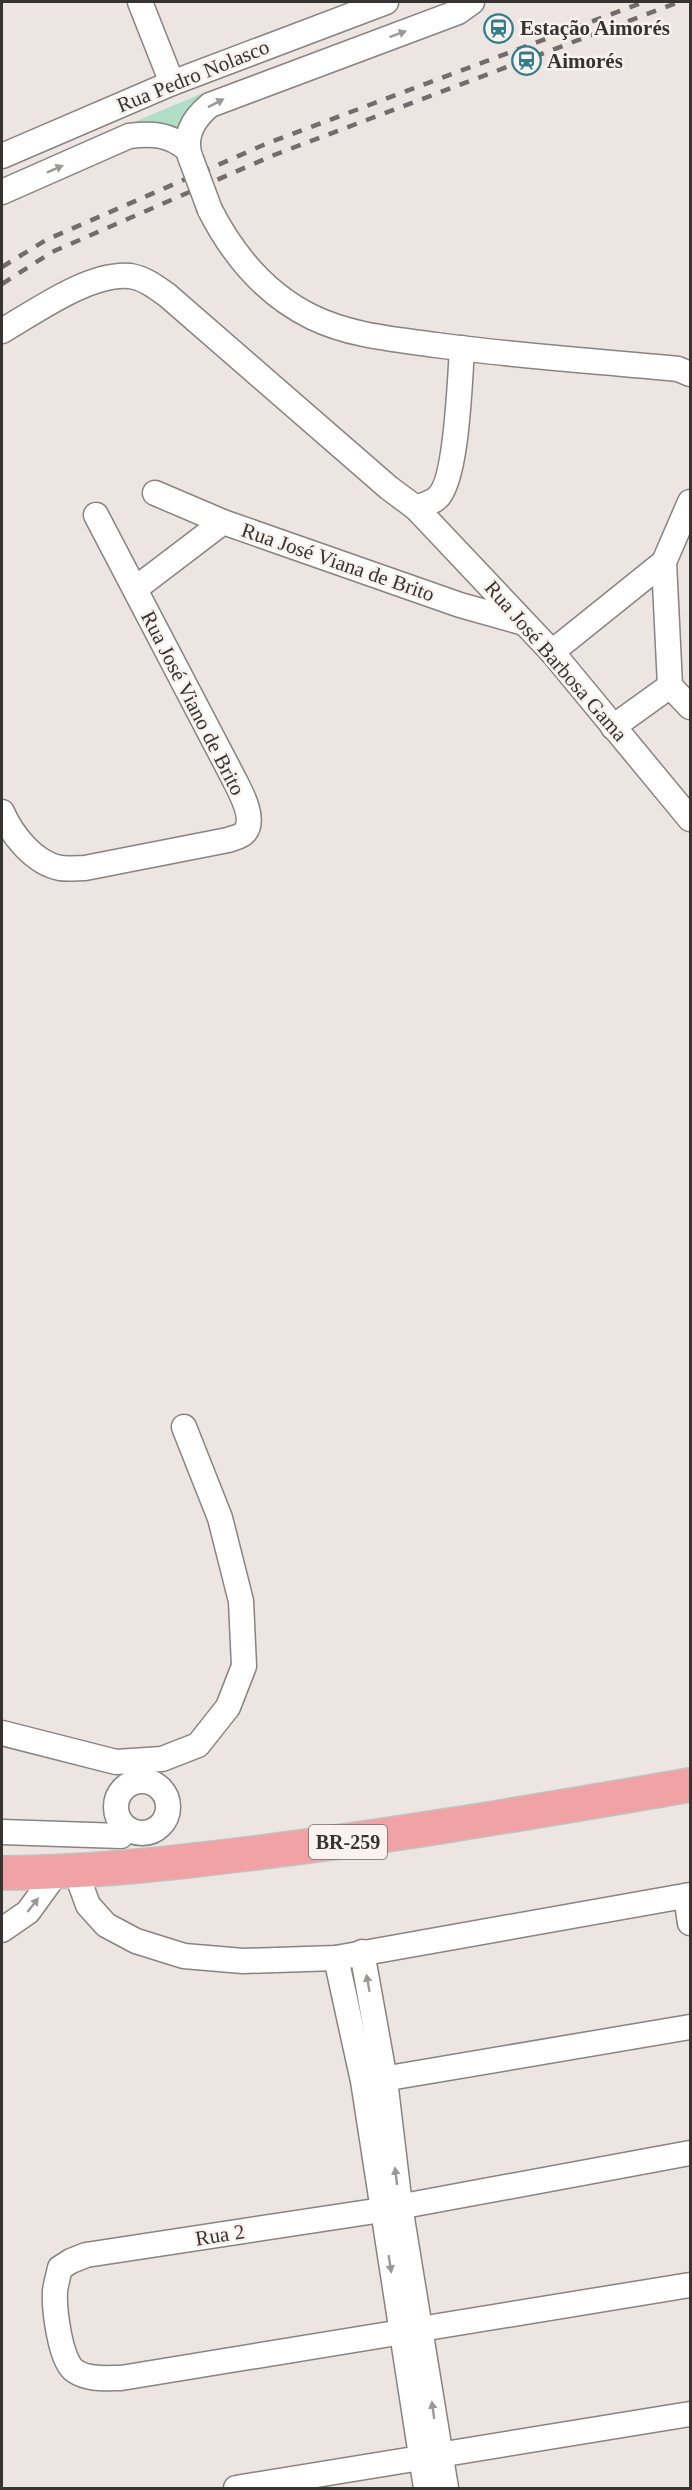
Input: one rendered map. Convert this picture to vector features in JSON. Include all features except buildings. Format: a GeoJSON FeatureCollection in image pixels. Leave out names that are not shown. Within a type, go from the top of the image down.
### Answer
{"type":"FeatureCollection","features":[{"type":"Feature","properties":{"kind":"highway","name":"BR-259"},"geometry":{"type":"LineString","coordinates":[[3,1877],[67,1872],[122,1841],[174,1863],[351,1842],[690,1785]]}},
{"type":"Feature","properties":{"kind":"street"},"geometry":{"type":"LineString","coordinates":[[140,2],[172,82]]}},
{"type":"Feature","properties":{"kind":"street","name":"Rua Pedro Nolasco"},"geometry":{"type":"LineString","coordinates":[[2,156],[172,82],[386,2]]}},
{"type":"Feature","properties":{"kind":"street"},"geometry":{"type":"LineString","coordinates":[[472,2],[458,12],[210,105],[202,111],[191,127],[189,154],[210,210],[221,231],[245,265],[276,294],[311,316],[351,331],[462,348],[686,368]]}},
{"type":"Feature","properties":{"kind":"street"},"geometry":{"type":"LineString","coordinates":[[2,192],[129,136],[162,135],[171,138],[189,154]]}},
{"type":"Feature","properties":{"kind":"street","name":"Rua José Barbosa Gama"},"geometry":{"type":"LineString","coordinates":[[2,331],[84,286],[109,277],[131,276],[150,283],[167,295],[367,469],[416,508],[552,652],[690,819]]}},
{"type":"Feature","properties":{"kind":"street"},"geometry":{"type":"LineString","coordinates":[[416,508],[438,498],[448,481],[453,455],[462,348]]}},
{"type":"Feature","properties":{"kind":"street"},"geometry":{"type":"LineString","coordinates":[[155,494],[223,522]]}},
{"type":"Feature","properties":{"kind":"street"},"geometry":{"type":"LineString","coordinates":[[690,502],[664,562],[670,686],[690,707]]}},
{"type":"Feature","properties":{"kind":"street"},"geometry":{"type":"LineString","coordinates":[[96,515],[135,590]]}},
{"type":"Feature","properties":{"kind":"street","name":"Rua José Viana de Brito"},"geometry":{"type":"LineString","coordinates":[[135,590],[223,522],[449,601],[524,623]]}},
{"type":"Feature","properties":{"kind":"street"},"geometry":{"type":"LineString","coordinates":[[552,652],[664,562]]}},
{"type":"Feature","properties":{"kind":"street","name":"Rua José Viano de Brito"},"geometry":{"type":"LineString","coordinates":[[2,812],[28,850],[45,863],[61,868],[85,868],[206,845],[234,838],[245,831],[248,825],[243,798],[135,590]]}},
{"type":"Feature","properties":{"kind":"street"},"geometry":{"type":"LineString","coordinates":[[613,727],[670,686]]}},
{"type":"Feature","properties":{"kind":"street"},"geometry":{"type":"LineString","coordinates":[[2,1733],[116,1762],[162,1759],[198,1745],[228,1707],[244,1666],[242,1601],[220,1518],[184,1427]]}},
{"type":"Feature","properties":{"kind":"street"},"geometry":{"type":"LineString","coordinates":[[162,1759],[165,1805],[174,1863]]}},
{"type":"Feature","properties":{"kind":"street"},"geometry":{"type":"LineString","coordinates":[[116,1762],[118,1795],[116,1813],[122,1841]]}},
{"type":"Feature","properties":{"kind":"street"},"geometry":{"type":"LineString","coordinates":[[2,1832],[122,1841],[132,1832],[149,1833],[162,1824],[165,1805],[158,1786],[141,1781],[132,1783],[118,1795]]}},
{"type":"Feature","properties":{"kind":"street"},"geometry":{"type":"LineString","coordinates":[[2,1930],[28,1912],[67,1872],[88,1905],[106,1925],[146,1944],[184,1956],[243,1961],[336,1958],[688,1896],[690,1923]]}},
{"type":"Feature","properties":{"kind":"street"},"geometry":{"type":"LineString","coordinates":[[362,1952],[374,2080],[391,2208],[430,2457],[426,2488]]}},
{"type":"Feature","properties":{"kind":"street"},"geometry":{"type":"LineString","coordinates":[[336,1958],[374,2080]]}},
{"type":"Feature","properties":{"kind":"street"},"geometry":{"type":"LineString","coordinates":[[374,2080],[690,2027]]}},
{"type":"Feature","properties":{"kind":"street","name":"Rua 2"},"geometry":{"type":"LineString","coordinates":[[411,2330],[160,2373],[121,2378],[92,2378],[74,2371],[65,2358],[55,2292],[60,2268],[86,2255],[391,2208],[690,2153]]}},
{"type":"Feature","properties":{"kind":"street"},"geometry":{"type":"LineString","coordinates":[[411,2330],[690,2285]]}},
{"type":"Feature","properties":{"kind":"street"},"geometry":{"type":"LineString","coordinates":[[236,2488],[690,2414]]}},
{"type":"Feature","properties":{"kind":"street"},"geometry":{"type":"LineString","coordinates":[[430,2457],[446,2488]]}},
{"type":"Feature","properties":{"kind":"green space"},"geometry":{"type":"Polygon","coordinates":[[[208,91],[190,109],[178,132],[127,125],[208,91]]]}},
{"type":"Feature","properties":{"kind":"railway"},"geometry":{"type":"LineString","coordinates":[[2,267],[46,240],[268,143],[644,2]]}},
{"type":"Feature","properties":{"kind":"railway"},"geometry":{"type":"LineString","coordinates":[[2,284],[52,252],[274,155],[679,2]]}},
{"type":"Feature","properties":{"kind":"place","name":"Estação Aimorés"},"geometry":{"type":"Point","coordinates":[499,28]}},
{"type":"Feature","properties":{"kind":"place","name":"Aimorés"},"geometry":{"type":"Point","coordinates":[526,61]}}]}
